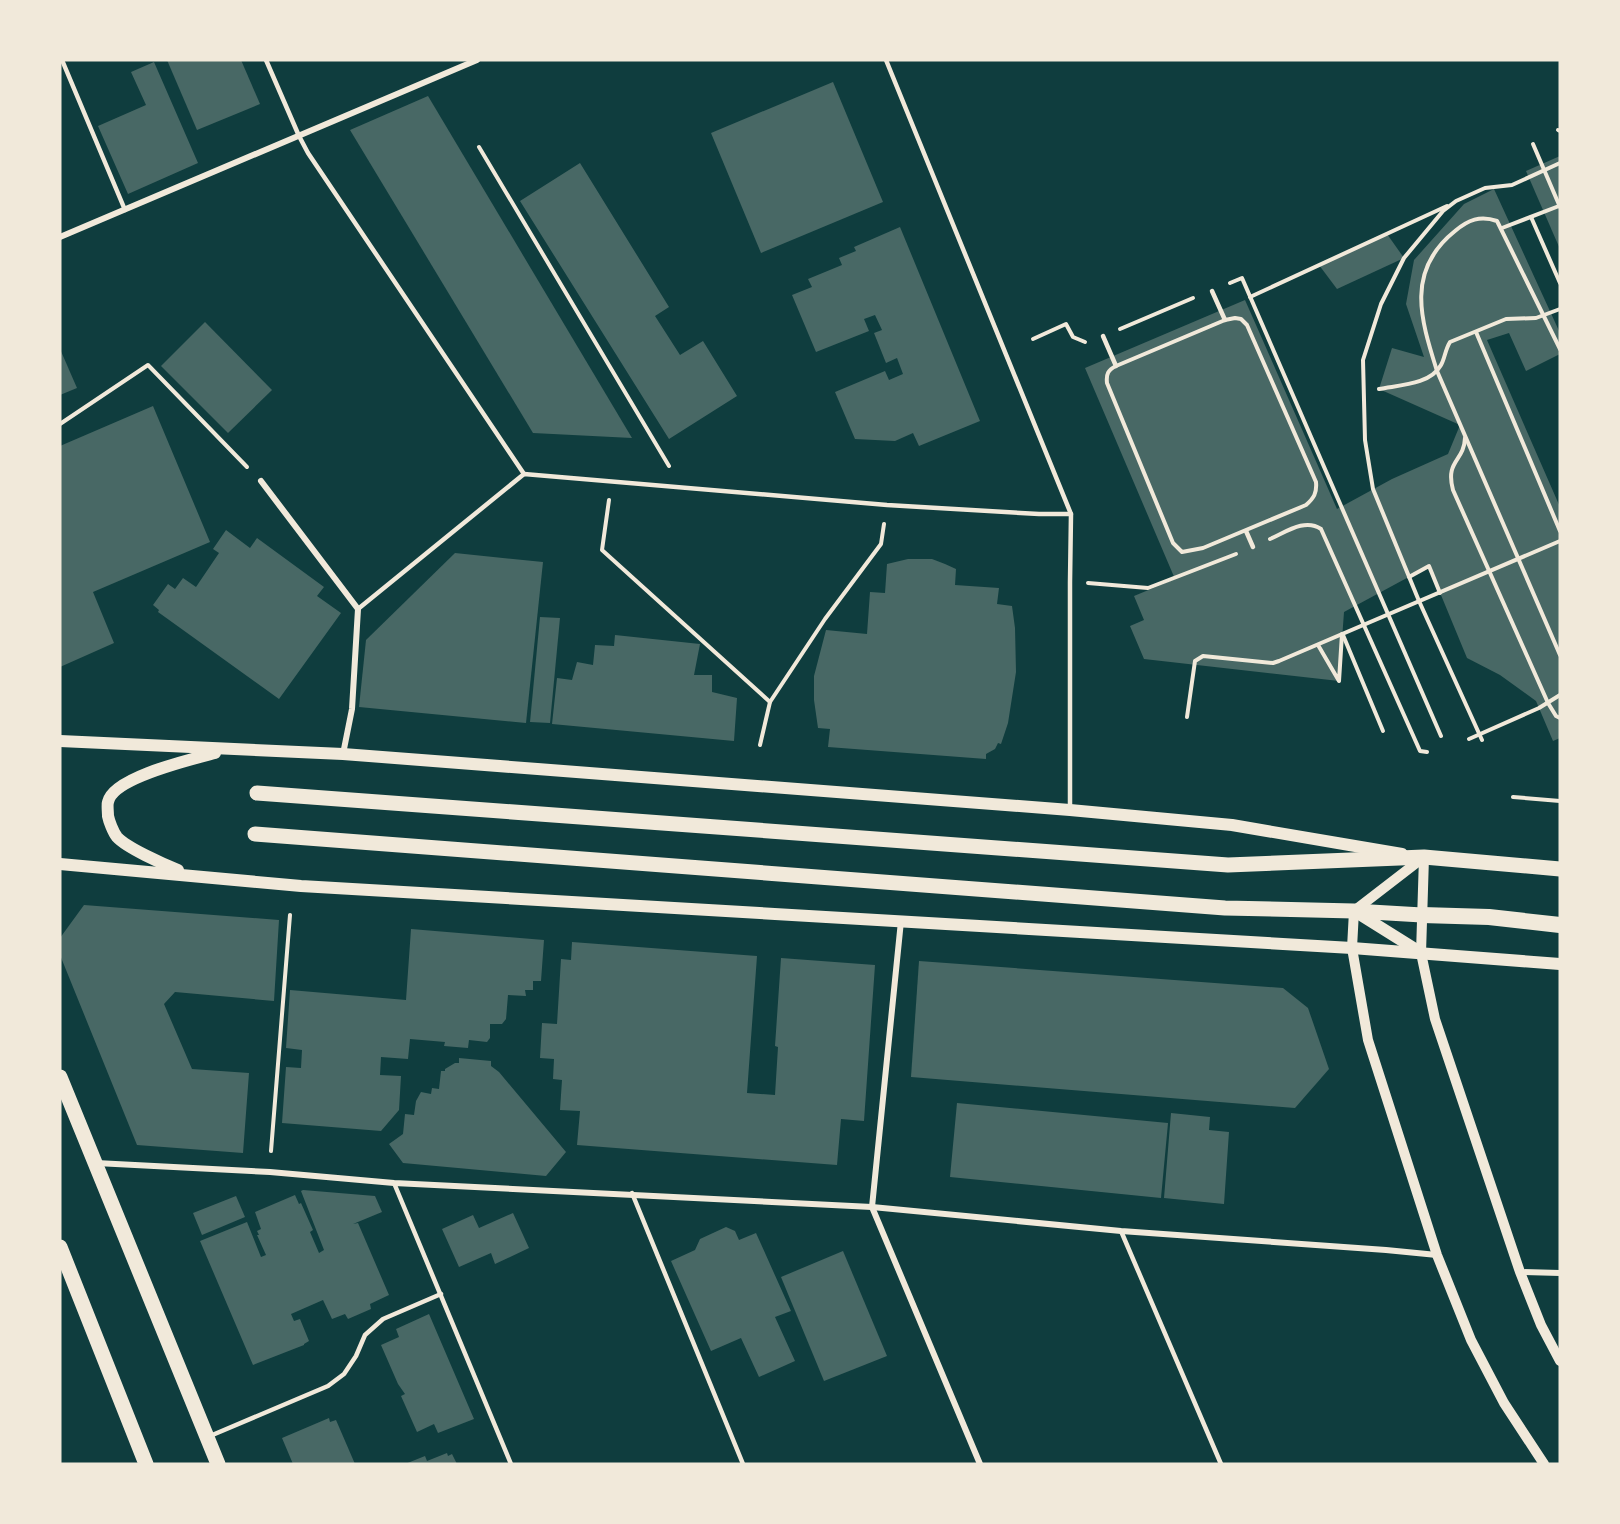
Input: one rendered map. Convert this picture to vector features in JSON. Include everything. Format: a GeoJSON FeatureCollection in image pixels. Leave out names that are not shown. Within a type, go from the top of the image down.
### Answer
{"type":"FeatureCollection","features":[{"type":"Feature","properties":{"kind":"highway"},"geometry":{"type":"LineString","coordinates":[[1422,915],[1489,917],[1560,925]]}},
{"type":"Feature","properties":{"kind":"main road"},"geometry":{"type":"LineString","coordinates":[[60,741],[343,754],[1070,810],[1232,825],[1424,857],[1560,869]]}},
{"type":"Feature","properties":{"kind":"main road"},"geometry":{"type":"LineString","coordinates":[[186,874],[146,855],[117,837],[108,819],[108,800],[117,789],[129,781],[167,765],[228,750]]}},
{"type":"Feature","properties":{"kind":"main road"},"geometry":{"type":"LineString","coordinates":[[257,793],[1228,865],[1424,857]]}},
{"type":"Feature","properties":{"kind":"main road"},"geometry":{"type":"LineString","coordinates":[[255,834],[1225,908],[1354,910],[1422,915]]}},
{"type":"Feature","properties":{"kind":"main road"},"geometry":{"type":"LineString","coordinates":[[60,864],[301,886],[901,920],[1352,948],[1560,964]]}},
{"type":"Feature","properties":{"kind":"main road"},"geometry":{"type":"LineString","coordinates":[[1354,910],[1422,953]]}},
{"type":"Feature","properties":{"kind":"main road"},"geometry":{"type":"LineString","coordinates":[[60,1077],[218,1464]]}},
{"type":"Feature","properties":{"kind":"main road"},"geometry":{"type":"LineString","coordinates":[[60,1247],[146,1464]]}},
{"type":"Feature","properties":{"kind":"street"},"geometry":{"type":"LineString","coordinates":[[60,237],[477,60]]}},
{"type":"Feature","properties":{"kind":"street"},"geometry":{"type":"LineString","coordinates":[[261,481],[358,609],[352,709],[343,754]]}},
{"type":"Feature","properties":{"kind":"street"},"geometry":{"type":"LineString","coordinates":[[1424,857],[1354,910],[1352,948],[1368,1040],[1437,1255],[1477,1351],[1504,1403],[1544,1464]]}},
{"type":"Feature","properties":{"kind":"street"},"geometry":{"type":"LineString","coordinates":[[1424,857],[1422,953],[1435,1019],[1520,1272],[1541,1325],[1560,1361]]}},
{"type":"Feature","properties":{"kind":"street"},"geometry":{"type":"LineString","coordinates":[[901,920],[872,1207],[980,1464]]}},
{"type":"Feature","properties":{"kind":"street"},"geometry":{"type":"LineString","coordinates":[[95,1163],[270,1172],[394,1183],[632,1193],[872,1207],[1121,1231],[1437,1255]]}},
{"type":"Feature","properties":{"kind":"street"},"geometry":{"type":"LineString","coordinates":[[1520,1272],[1560,1273]]}},
{"type":"Feature","properties":{"kind":"lane"},"geometry":{"type":"LineString","coordinates":[[62,60],[125,210]]}},
{"type":"Feature","properties":{"kind":"lane"},"geometry":{"type":"LineString","coordinates":[[266,60],[299,136],[327,181],[524,474]]}},
{"type":"Feature","properties":{"kind":"lane"},"geometry":{"type":"LineString","coordinates":[[886,60],[1071,514],[1070,810]]}},
{"type":"Feature","properties":{"kind":"lane"},"geometry":{"type":"LineString","coordinates":[[1212,291],[1225,320]]}},
{"type":"Feature","properties":{"kind":"lane"},"geometry":{"type":"LineString","coordinates":[[1103,336],[1116,366]]}},
{"type":"Feature","properties":{"kind":"lane"},"geometry":{"type":"LineString","coordinates":[[358,609],[524,474],[887,505],[1029,514],[1071,514]]}},
{"type":"Feature","properties":{"kind":"lane"},"geometry":{"type":"LineString","coordinates":[[1246,531],[1252,547]]}},
{"type":"Feature","properties":{"kind":"lane"},"geometry":{"type":"LineString","coordinates":[[394,1183],[511,1464]]}},
{"type":"Feature","properties":{"kind":"lane"},"geometry":{"type":"LineString","coordinates":[[632,1193],[743,1464]]}},
{"type":"Feature","properties":{"kind":"lane"},"geometry":{"type":"LineString","coordinates":[[1121,1231],[1221,1464]]}},
{"type":"Feature","properties":{"kind":"lane"},"geometry":{"type":"LineString","coordinates":[[207,1437],[328,1386],[344,1374],[356,1356],[365,1335],[383,1319],[441,1294]]}},
{"type":"Feature","properties":{"kind":"path"},"geometry":{"type":"LineString","coordinates":[[1502,228],[1560,206],[1533,144]]}},
{"type":"Feature","properties":{"kind":"path"},"geometry":{"type":"LineString","coordinates":[[479,147],[682,488]]}},
{"type":"Feature","properties":{"kind":"path"},"geometry":{"type":"LineString","coordinates":[[1250,297],[1485,188],[1512,185],[1560,163]]}},
{"type":"Feature","properties":{"kind":"path"},"geometry":{"type":"LineString","coordinates":[[1456,201],[1429,226],[1404,258],[1381,304],[1363,360],[1367,462],[1373,489],[1409,577],[1482,740]]}},
{"type":"Feature","properties":{"kind":"path"},"geometry":{"type":"LineString","coordinates":[[1531,217],[1560,283]]}},
{"type":"Feature","properties":{"kind":"path"},"geometry":{"type":"LineString","coordinates":[[1560,349],[1497,221],[1480,218],[1462,225],[1440,246],[1424,273],[1420,289],[1424,331],[1437,371],[1465,438],[1560,656]]}},
{"type":"Feature","properties":{"kind":"path"},"geometry":{"type":"LineString","coordinates":[[1033,339],[1066,324],[1073,337],[1086,342],[1242,278],[1440,736]]}},
{"type":"Feature","properties":{"kind":"path"},"geometry":{"type":"LineString","coordinates":[[1379,389],[1424,380],[1437,371],[1450,342],[1506,319],[1536,318],[1560,309]]}},
{"type":"Feature","properties":{"kind":"path"},"geometry":{"type":"LineString","coordinates":[[1203,549],[1182,552],[1173,543],[1107,383],[1106,376],[1110,369],[1116,366],[1225,320],[1241,319],[1247,325],[1316,482],[1317,492],[1313,500],[1306,505]]}},
{"type":"Feature","properties":{"kind":"path"},"geometry":{"type":"LineString","coordinates":[[1476,332],[1560,531]]}},
{"type":"Feature","properties":{"kind":"path"},"geometry":{"type":"LineString","coordinates":[[60,424],[148,365],[261,481]]}},
{"type":"Feature","properties":{"kind":"path"},"geometry":{"type":"LineString","coordinates":[[1465,438],[1465,447],[1453,464],[1450,477],[1489,572],[1548,703],[1556,716],[1560,718]]}},
{"type":"Feature","properties":{"kind":"path"},"geometry":{"type":"LineString","coordinates":[[612,482],[602,550],[770,702]]}},
{"type":"Feature","properties":{"kind":"path"},"geometry":{"type":"LineString","coordinates":[[760,745],[770,702],[825,619],[881,544],[887,505]]}},
{"type":"Feature","properties":{"kind":"path"},"geometry":{"type":"LineString","coordinates":[[1070,582],[1148,588],[1169,582],[1307,524],[1316,525],[1323,533],[1420,751],[1427,752]]}},
{"type":"Feature","properties":{"kind":"path"},"geometry":{"type":"LineString","coordinates":[[1187,717],[1195,661],[1203,656],[1273,663],[1560,542]]}},
{"type":"Feature","properties":{"kind":"path"},"geometry":{"type":"LineString","coordinates":[[1409,577],[1429,566],[1440,592]]}},
{"type":"Feature","properties":{"kind":"path"},"geometry":{"type":"LineString","coordinates":[[1319,645],[1339,681],[1342,634]]}},
{"type":"Feature","properties":{"kind":"path"},"geometry":{"type":"LineString","coordinates":[[1342,634],[1383,731]]}},
{"type":"Feature","properties":{"kind":"path"},"geometry":{"type":"LineString","coordinates":[[1469,739],[1560,696]]}},
{"type":"Feature","properties":{"kind":"path"},"geometry":{"type":"LineString","coordinates":[[1513,797],[1560,801]]}},
{"type":"Feature","properties":{"kind":"path"},"geometry":{"type":"LineString","coordinates":[[270,1172],[290,915]]}},
{"type":"Feature","properties":{"kind":"building"},"geometry":{"type":"Polygon","coordinates":[[[167,60],[241,60],[260,104],[197,130],[167,60]]]}},
{"type":"Feature","properties":{"kind":"building"},"geometry":{"type":"Polygon","coordinates":[[[154,62],[198,163],[128,194],[98,126],[146,105],[131,72],[154,62]]]}},
{"type":"Feature","properties":{"kind":"building"},"geometry":{"type":"Polygon","coordinates":[[[833,82],[883,202],[761,253],[711,133],[833,82]]]}},
{"type":"Feature","properties":{"kind":"building"},"geometry":{"type":"Polygon","coordinates":[[[428,96],[632,438],[533,433],[350,130],[428,96]]]}},
{"type":"Feature","properties":{"kind":"building"},"geometry":{"type":"Polygon","coordinates":[[[1560,156],[1560,249],[1526,171],[1560,156]]]}},
{"type":"Feature","properties":{"kind":"building"},"geometry":{"type":"Polygon","coordinates":[[[580,163],[669,307],[655,316],[680,355],[703,341],[737,396],[669,439],[520,201],[580,163]]]}},
{"type":"Feature","properties":{"kind":"building"},"geometry":{"type":"Polygon","coordinates":[[[1494,189],[1560,333],[1560,354],[1526,371],[1509,333],[1487,340],[1560,507],[1560,738],[1553,741],[1536,701],[1500,675],[1467,658],[1429,566],[1344,612],[1339,681],[1144,659],[1130,626],[1144,620],[1134,596],[1175,579],[1085,368],[1245,300],[1337,509],[1392,479],[1448,454],[1460,425],[1379,389],[1392,348],[1424,357],[1406,304],[1414,260],[1464,204],[1494,189]]]}},
{"type":"Feature","properties":{"kind":"building"},"geometry":{"type":"Polygon","coordinates":[[[900,227],[980,421],[919,446],[913,433],[895,441],[855,439],[835,392],[885,371],[889,380],[903,374],[897,358],[886,363],[874,333],[882,330],[875,315],[864,319],[869,331],[816,352],[792,295],[812,287],[808,279],[842,265],[839,258],[856,251],[854,247],[900,227]]]}},
{"type":"Feature","properties":{"kind":"building"},"geometry":{"type":"Polygon","coordinates":[[[1387,234],[1404,258],[1337,289],[1319,265],[1387,234]]]}},
{"type":"Feature","properties":{"kind":"building"},"geometry":{"type":"Polygon","coordinates":[[[205,322],[272,390],[228,433],[161,366],[205,322]]]}},
{"type":"Feature","properties":{"kind":"building"},"geometry":{"type":"Polygon","coordinates":[[[60,349],[77,388],[60,395],[60,349]]]}},
{"type":"Feature","properties":{"kind":"building"},"geometry":{"type":"Polygon","coordinates":[[[153,406],[210,542],[93,592],[114,643],[60,667],[60,446],[153,406]]]}},
{"type":"Feature","properties":{"kind":"building"},"geometry":{"type":"Polygon","coordinates":[[[226,530],[250,548],[257,538],[324,587],[317,596],[341,613],[279,699],[158,612],[159,610],[153,605],[168,584],[175,589],[183,578],[196,587],[219,553],[213,549],[226,530]]]}},
{"type":"Feature","properties":{"kind":"building"},"geometry":{"type":"Polygon","coordinates":[[[455,553],[543,562],[526,723],[359,707],[366,640],[455,553]]]}},
{"type":"Feature","properties":{"kind":"building"},"geometry":{"type":"Polygon","coordinates":[[[908,559],[932,559],[956,569],[955,585],[999,588],[997,604],[1012,606],[1016,672],[1008,723],[1001,744],[998,743],[995,749],[986,754],[986,759],[828,747],[830,729],[818,728],[814,700],[814,676],[826,630],[867,634],[870,592],[885,593],[887,564],[908,559]]]}},
{"type":"Feature","properties":{"kind":"building"},"geometry":{"type":"Polygon","coordinates":[[[540,617],[560,618],[550,723],[530,722],[540,617]]]}},
{"type":"Feature","properties":{"kind":"building"},"geometry":{"type":"Polygon","coordinates":[[[615,635],[700,644],[694,675],[712,675],[712,692],[737,698],[734,741],[552,724],[557,678],[572,680],[577,662],[593,665],[595,645],[614,646],[615,635]]]}},
{"type":"Feature","properties":{"kind":"building"},"geometry":{"type":"Polygon","coordinates":[[[84,905],[279,920],[274,1001],[175,992],[164,1004],[192,1069],[249,1073],[243,1153],[137,1145],[60,955],[60,938],[84,905]]]}},
{"type":"Feature","properties":{"kind":"building"},"geometry":{"type":"Polygon","coordinates":[[[411,929],[544,940],[541,981],[533,981],[533,990],[525,990],[526,996],[508,995],[506,1019],[502,1024],[490,1024],[490,1038],[487,1042],[469,1040],[468,1048],[444,1046],[445,1042],[410,1039],[408,1059],[381,1057],[380,1075],[401,1076],[399,1110],[381,1131],[282,1123],[286,1067],[301,1068],[302,1050],[286,1048],[290,990],[406,1000],[411,929]]]}},
{"type":"Feature","properties":{"kind":"building"},"geometry":{"type":"Polygon","coordinates":[[[572,942],[757,956],[747,1093],[775,1095],[778,1047],[775,1046],[781,958],[875,965],[864,1121],[841,1119],[837,1165],[577,1145],[580,1111],[560,1110],[562,1080],[553,1079],[554,1059],[540,1058],[542,1023],[557,1024],[561,959],[571,960],[572,942]]]}},
{"type":"Feature","properties":{"kind":"building"},"geometry":{"type":"Polygon","coordinates":[[[919,961],[1283,988],[1308,1008],[1329,1069],[1295,1108],[911,1077],[919,961]]]}},
{"type":"Feature","properties":{"kind":"building"},"geometry":{"type":"Polygon","coordinates":[[[459,1058],[491,1061],[491,1066],[499,1072],[566,1152],[546,1176],[403,1163],[389,1144],[403,1134],[405,1114],[414,1115],[416,1101],[421,1092],[431,1094],[432,1088],[439,1089],[441,1071],[459,1063],[459,1058]]]}},
{"type":"Feature","properties":{"kind":"building"},"geometry":{"type":"Polygon","coordinates":[[[957,1103],[1168,1123],[1161,1198],[950,1177],[957,1103]]]}},
{"type":"Feature","properties":{"kind":"building"},"geometry":{"type":"Polygon","coordinates":[[[1171,1113],[1210,1117],[1209,1130],[1229,1132],[1224,1204],[1164,1198],[1171,1113]]]}},
{"type":"Feature","properties":{"kind":"building"},"geometry":{"type":"Polygon","coordinates":[[[301,1191],[375,1196],[382,1212],[353,1224],[358,1223],[389,1295],[370,1304],[371,1309],[348,1319],[345,1314],[332,1319],[323,1300],[291,1314],[294,1321],[300,1319],[309,1341],[253,1365],[200,1241],[247,1222],[261,1257],[266,1255],[257,1235],[259,1235],[257,1231],[261,1229],[255,1212],[295,1195],[313,1230],[310,1232],[319,1253],[324,1250],[301,1191]]]}},
{"type":"Feature","properties":{"kind":"building"},"geometry":{"type":"Polygon","coordinates":[[[236,1196],[245,1217],[202,1235],[193,1213],[236,1196]]]}},
{"type":"Feature","properties":{"kind":"building"},"geometry":{"type":"Polygon","coordinates":[[[513,1213],[529,1248],[495,1264],[491,1253],[459,1267],[442,1229],[473,1215],[479,1228],[513,1213]]]}},
{"type":"Feature","properties":{"kind":"building"},"geometry":{"type":"Polygon","coordinates":[[[726,1227],[735,1231],[739,1240],[756,1233],[791,1311],[775,1317],[795,1361],[759,1377],[741,1338],[711,1351],[671,1261],[695,1250],[700,1239],[726,1227]]]}},
{"type":"Feature","properties":{"kind":"building"},"geometry":{"type":"Polygon","coordinates":[[[843,1251],[887,1356],[824,1381],[781,1277],[843,1251]]]}},
{"type":"Feature","properties":{"kind":"building"},"geometry":{"type":"Polygon","coordinates":[[[429,1314],[474,1419],[438,1433],[434,1424],[417,1432],[401,1396],[405,1394],[398,1384],[381,1345],[399,1337],[396,1329],[429,1314]]]}},
{"type":"Feature","properties":{"kind":"building"},"geometry":{"type":"Polygon","coordinates":[[[329,1418],[330,1422],[336,1420],[355,1464],[293,1464],[282,1438],[329,1418]]]}},
{"type":"Feature","properties":{"kind":"building"},"geometry":{"type":"Polygon","coordinates":[[[447,1453],[448,1456],[452,1454],[457,1464],[405,1464],[425,1456],[427,1461],[447,1453]]]}}]}
